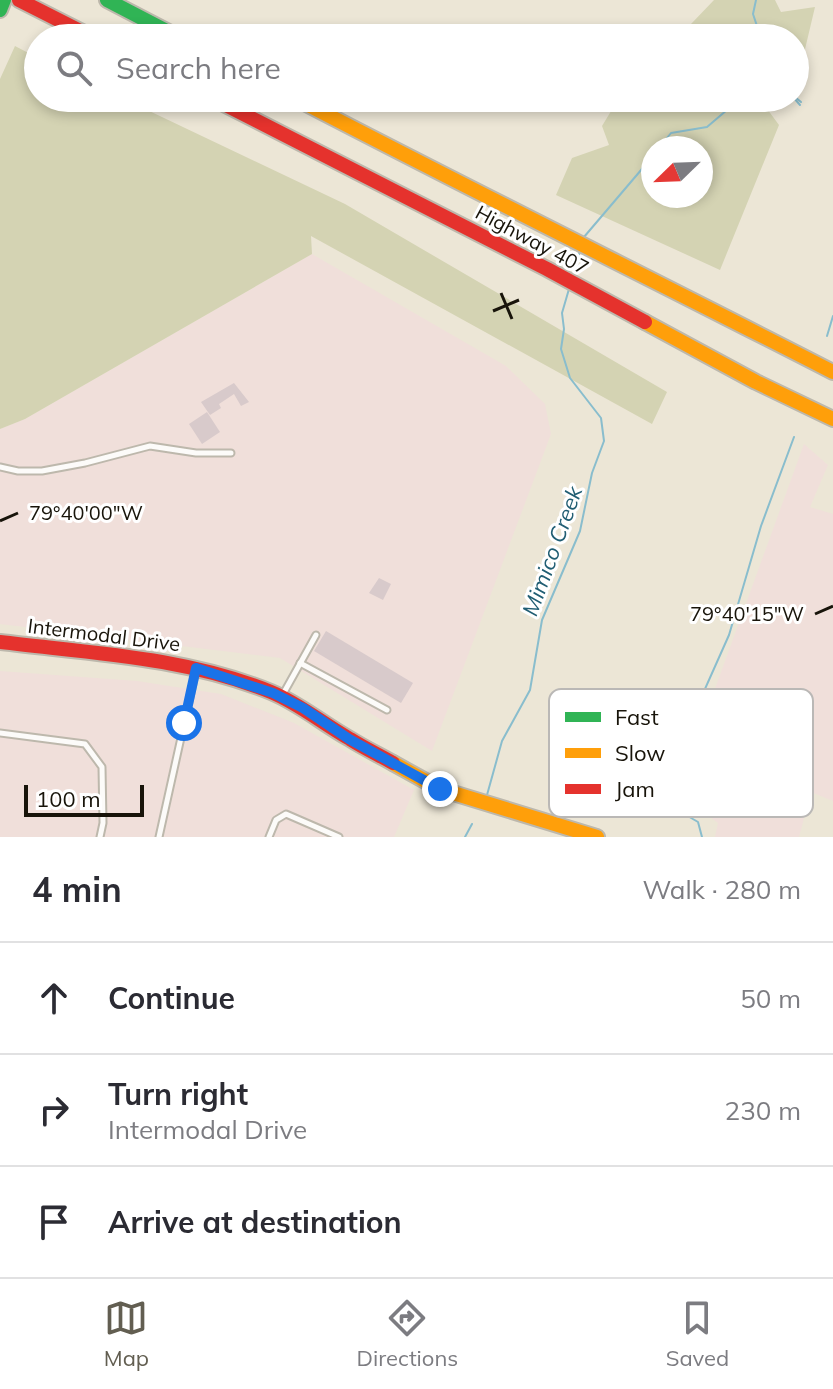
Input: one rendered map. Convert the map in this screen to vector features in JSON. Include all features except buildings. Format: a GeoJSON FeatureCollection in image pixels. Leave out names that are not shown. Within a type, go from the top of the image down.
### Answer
{"type":"FeatureCollection","features":[{"type":"Feature","properties":{"kind":"main road"},"geometry":{"type":"LineString","coordinates":[[0,10],[4,0]]}},
{"type":"Feature","properties":{"kind":"main road"},"geometry":{"type":"LineString","coordinates":[[19,0],[66,24]]}},
{"type":"Feature","properties":{"kind":"main road"},"geometry":{"type":"LineString","coordinates":[[107,0],[153,24]]}},
{"type":"Feature","properties":{"kind":"main road","name":"Highway 407"},"geometry":{"type":"LineString","coordinates":[[239,112],[547,269],[756,382],[833,419]]}},
{"type":"Feature","properties":{"kind":"main road","name":"Highway 407"},"geometry":{"type":"LineString","coordinates":[[322,112],[833,372]]}},
{"type":"Feature","properties":{"kind":"main road","name":"Intermodal Drive"},"geometry":{"type":"LineString","coordinates":[[0,642],[196,668],[232,678],[282,697],[349,739],[440,789],[597,837]]}},
{"type":"Feature","properties":{"kind":"lane"},"geometry":{"type":"LineString","coordinates":[[0,467],[42,471],[150,446],[196,453],[231,453]]}},
{"type":"Feature","properties":{"kind":"lane"},"geometry":{"type":"LineString","coordinates":[[282,697],[316,635]]}},
{"type":"Feature","properties":{"kind":"lane"},"geometry":{"type":"LineString","coordinates":[[300,663],[387,710]]}},
{"type":"Feature","properties":{"kind":"lane"},"geometry":{"type":"LineString","coordinates":[[159,837],[196,668]]}},
{"type":"Feature","properties":{"kind":"lane"},"geometry":{"type":"LineString","coordinates":[[0,733],[85,744],[102,767],[103,823],[100,837]]}},
{"type":"Feature","properties":{"kind":"lane"},"geometry":{"type":"LineString","coordinates":[[269,837],[276,820],[286,814],[339,837]]}},
{"type":"Feature","properties":{"kind":"shaded area"},"geometry":{"type":"Polygon","coordinates":[[[312,254],[506,366],[545,404],[551,434],[432,751],[280,658],[0,624],[0,429],[25,419],[312,254]]]}},
{"type":"Feature","properties":{"kind":"shaded area"},"geometry":{"type":"Polygon","coordinates":[[[804,444],[828,465],[810,507],[833,514],[833,801],[813,793],[813,689],[715,689],[804,444]]]}},
{"type":"Feature","properties":{"kind":"shaded area"},"geometry":{"type":"Polygon","coordinates":[[[0,671],[137,681],[221,694],[294,723],[414,790],[394,837],[0,837],[0,671]]]}},
{"type":"Feature","properties":{"kind":"shaded area"},"geometry":{"type":"Polygon","coordinates":[[[710,817],[804,817],[799,837],[715,837],[718,823],[710,817]]]}},
{"type":"Feature","properties":{"kind":"green space"},"geometry":{"type":"Polygon","coordinates":[[[714,0],[775,0],[781,12],[815,7],[809,32],[809,24],[691,24],[714,0]]]}},
{"type":"Feature","properties":{"kind":"green space"},"geometry":{"type":"Polygon","coordinates":[[[15,46],[24,51],[24,112],[151,112],[345,204],[667,392],[652,424],[311,236],[312,254],[25,419],[0,429],[0,79],[15,46]]]}},
{"type":"Feature","properties":{"kind":"green space"},"geometry":{"type":"Polygon","coordinates":[[[610,112],[769,112],[779,125],[720,270],[556,195],[572,158],[609,145],[602,126],[610,112]]]}},
{"type":"Feature","properties":{"kind":"waterway","name":"Mimico Creek"},"geometry":{"type":"LineString","coordinates":[[756,0],[753,14],[756,24]]}},
{"type":"Feature","properties":{"kind":"waterway","name":"Mimico Creek"},"geometry":{"type":"LineString","coordinates":[[669,136],[707,127],[725,112]]}},
{"type":"Feature","properties":{"kind":"waterway","name":"Mimico Creek"},"geometry":{"type":"LineString","coordinates":[[584,237],[641,170]]}},
{"type":"Feature","properties":{"kind":"waterway","name":"Mimico Creek"},"geometry":{"type":"LineString","coordinates":[[573,275],[580,250]]}},
{"type":"Feature","properties":{"kind":"waterway","name":"Mimico Creek"},"geometry":{"type":"LineString","coordinates":[[487,795],[502,741],[530,690],[542,620],[580,531],[592,473],[604,441],[601,418],[570,378],[561,349],[564,329],[562,313],[569,289]]}},
{"type":"Feature","properties":{"kind":"waterway"},"geometry":{"type":"LineString","coordinates":[[827,336],[833,316]]}},
{"type":"Feature","properties":{"kind":"waterway"},"geometry":{"type":"LineString","coordinates":[[705,689],[729,635],[761,526],[794,437]]}},
{"type":"Feature","properties":{"kind":"waterway"},"geometry":{"type":"LineString","coordinates":[[689,817],[698,822],[702,837]]}},
{"type":"Feature","properties":{"kind":"waterway","name":"Mimico Creek"},"geometry":{"type":"LineString","coordinates":[[465,837],[472,824]]}},
{"type":"Feature","properties":{"kind":"traffic: fast"},"geometry":{"type":"LineString","coordinates":[[0,10],[4,0]]}},
{"type":"Feature","properties":{"kind":"traffic: fast"},"geometry":{"type":"LineString","coordinates":[[107,0],[153,24]]}},
{"type":"Feature","properties":{"kind":"traffic: slow"},"geometry":{"type":"LineString","coordinates":[[322,112],[833,372]]}},
{"type":"Feature","properties":{"kind":"traffic: slow"},"geometry":{"type":"LineString","coordinates":[[645,322],[756,382],[833,419]]}},
{"type":"Feature","properties":{"kind":"traffic: slow"},"geometry":{"type":"LineString","coordinates":[[393,763],[440,789],[597,837]]}},
{"type":"Feature","properties":{"kind":"traffic: jam"},"geometry":{"type":"LineString","coordinates":[[19,0],[66,24]]}},
{"type":"Feature","properties":{"kind":"traffic: jam"},"geometry":{"type":"LineString","coordinates":[[239,112],[645,322]]}},
{"type":"Feature","properties":{"kind":"traffic: jam"},"geometry":{"type":"LineString","coordinates":[[0,642],[137,658],[238,680],[282,697],[393,763]]}},
{"type":"Feature","properties":{"kind":"route"},"geometry":{"type":"LineString","coordinates":[[184,723],[196,668],[273,693],[440,789]]}}]}
